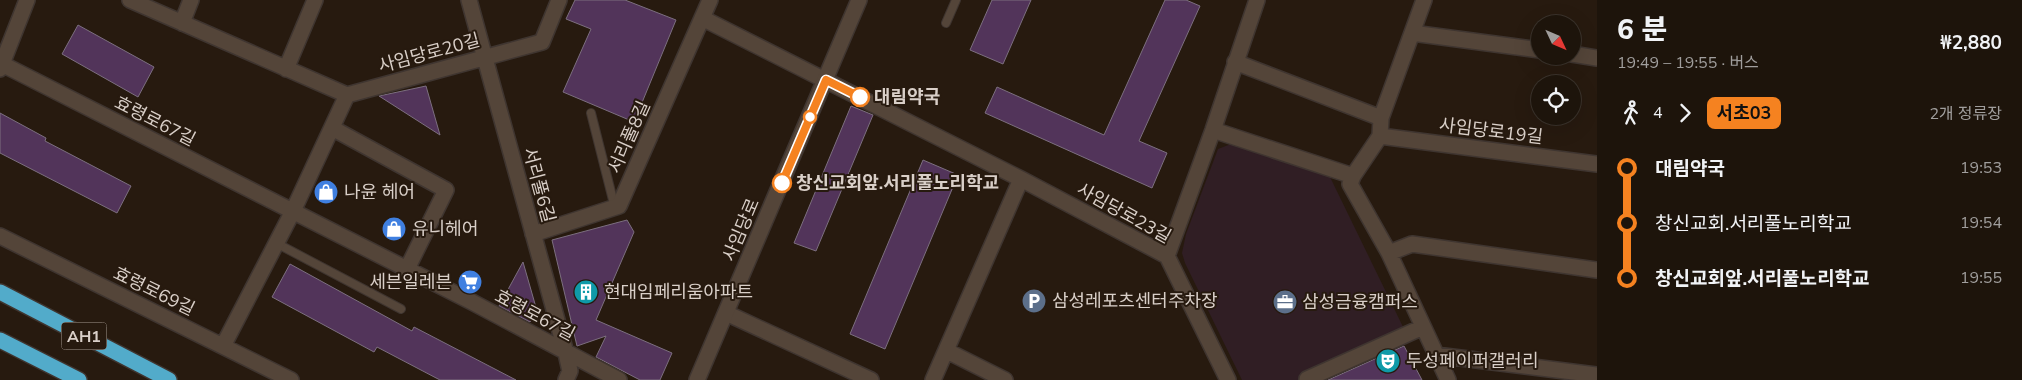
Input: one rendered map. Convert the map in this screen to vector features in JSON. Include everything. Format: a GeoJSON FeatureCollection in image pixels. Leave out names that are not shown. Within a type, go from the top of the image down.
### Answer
{"type":"FeatureCollection","features":[{"type":"Feature","properties":{"kind":"highway","name":"AH1"},"geometry":{"type":"LineString","coordinates":[[0,292],[169,380]]}},
{"type":"Feature","properties":{"kind":"highway","name":"AH1"},"geometry":{"type":"LineString","coordinates":[[0,340],[79,380]]}},
{"type":"Feature","properties":{"kind":"street"},"geometry":{"type":"LineString","coordinates":[[1,65],[27,0]]}},
{"type":"Feature","properties":{"kind":"street"},"geometry":{"type":"LineString","coordinates":[[130,0],[347,95],[292,212],[223,346]]}},
{"type":"Feature","properties":{"kind":"street"},"geometry":{"type":"LineString","coordinates":[[182,23],[191,0]]}},
{"type":"Feature","properties":{"kind":"street"},"geometry":{"type":"LineString","coordinates":[[286,69],[315,0]]}},
{"type":"Feature","properties":{"kind":"street","name":"서리풀6길"},"geometry":{"type":"LineString","coordinates":[[469,0],[566,353],[570,372],[566,380]]}},
{"type":"Feature","properties":{"kind":"street","name":"사임당로20길"},"geometry":{"type":"LineString","coordinates":[[347,95],[542,42],[559,0]]}},
{"type":"Feature","properties":{"kind":"street","name":"서리풀8길"},"geometry":{"type":"LineString","coordinates":[[615,208],[619,206],[710,0]]}},
{"type":"Feature","properties":{"kind":"street","name":"사임당로"},"geometry":{"type":"LineString","coordinates":[[697,380],[859,0]]}},
{"type":"Feature","properties":{"kind":"street"},"geometry":{"type":"LineString","coordinates":[[1167,256],[1213,130],[1257,0]]}},
{"type":"Feature","properties":{"kind":"street"},"geometry":{"type":"LineString","coordinates":[[1424,0],[1381,118],[1380,136],[1353,176],[1350,184],[1388,253],[1448,380]]}},
{"type":"Feature","properties":{"kind":"street"},"geometry":{"type":"LineString","coordinates":[[702,18],[826,80]]}},
{"type":"Feature","properties":{"kind":"street"},"geometry":{"type":"LineString","coordinates":[[1412,33],[1531,49]]}},
{"type":"Feature","properties":{"kind":"street"},"geometry":{"type":"LineString","coordinates":[[1581,55],[1597,58]]}},
{"type":"Feature","properties":{"kind":"street"},"geometry":{"type":"LineString","coordinates":[[1235,62],[1381,118]]}},
{"type":"Feature","properties":{"kind":"street","name":"효령로67길"},"geometry":{"type":"LineString","coordinates":[[1,65],[620,380]]}},
{"type":"Feature","properties":{"kind":"street","name":"사임당로23길"},"geometry":{"type":"LineString","coordinates":[[826,80],[1022,179],[1167,256],[1228,380]]}},
{"type":"Feature","properties":{"kind":"street"},"geometry":{"type":"LineString","coordinates":[[332,128],[446,190],[407,270]]}},
{"type":"Feature","properties":{"kind":"street"},"geometry":{"type":"LineString","coordinates":[[1213,130],[1353,176]]}},
{"type":"Feature","properties":{"kind":"street","name":"사임당로19길"},"geometry":{"type":"LineString","coordinates":[[1380,136],[1597,164]]}},
{"type":"Feature","properties":{"kind":"street"},"geometry":{"type":"LineString","coordinates":[[933,380],[1022,179]]}},
{"type":"Feature","properties":{"kind":"street"},"geometry":{"type":"LineString","coordinates":[[533,234],[615,208]]}},
{"type":"Feature","properties":{"kind":"street","name":"효령로69길"},"geometry":{"type":"LineString","coordinates":[[0,236],[291,380]]}},
{"type":"Feature","properties":{"kind":"street"},"geometry":{"type":"LineString","coordinates":[[1388,253],[1412,244],[1597,270]]}},
{"type":"Feature","properties":{"kind":"street"},"geometry":{"type":"LineString","coordinates":[[726,313],[871,380]]}},
{"type":"Feature","properties":{"kind":"street"},"geometry":{"type":"LineString","coordinates":[[1308,380],[1307,378],[1423,327]]}},
{"type":"Feature","properties":{"kind":"street"},"geometry":{"type":"LineString","coordinates":[[947,351],[1005,380]]}},
{"type":"Feature","properties":{"kind":"street"},"geometry":{"type":"LineString","coordinates":[[1436,355],[1597,375]]}},
{"type":"Feature","properties":{"kind":"lane"},"geometry":{"type":"LineString","coordinates":[[946,23],[956,0]]}},
{"type":"Feature","properties":{"kind":"lane"},"geometry":{"type":"LineString","coordinates":[[591,113],[615,208]]}},
{"type":"Feature","properties":{"kind":"lane"},"geometry":{"type":"LineString","coordinates":[[276,243],[402,309]]}},
{"type":"Feature","properties":{"kind":"shaded area"},"geometry":{"type":"Polygon","coordinates":[[[1231,144],[1330,177],[1405,331],[1298,380],[1242,380],[1185,263],[1182,253],[1186,234],[1218,149],[1231,144]]]}},
{"type":"Feature","properties":{"kind":"building"},"geometry":{"type":"Polygon","coordinates":[[[575,0],[625,0],[676,20],[634,122],[563,92],[591,29],[566,19],[575,0]]]}},
{"type":"Feature","properties":{"kind":"building"},"geometry":{"type":"Polygon","coordinates":[[[992,0],[1031,0],[1003,64],[970,50],[992,0]]]}},
{"type":"Feature","properties":{"kind":"building"},"geometry":{"type":"Polygon","coordinates":[[[1165,0],[1186,0],[1200,6],[1139,141],[1167,153],[1152,188],[985,113],[997,87],[1104,135],[1165,0]]]}},
{"type":"Feature","properties":{"kind":"building"},"geometry":{"type":"Polygon","coordinates":[[[78,25],[154,67],[138,97],[62,54],[78,25]]]}},
{"type":"Feature","properties":{"kind":"building"},"geometry":{"type":"Polygon","coordinates":[[[426,86],[440,135],[379,96],[426,86]]]}},
{"type":"Feature","properties":{"kind":"building"},"geometry":{"type":"Polygon","coordinates":[[[851,106],[873,115],[816,251],[794,243],[851,106]]]}},
{"type":"Feature","properties":{"kind":"building"},"geometry":{"type":"Polygon","coordinates":[[[0,113],[46,138],[45,141],[131,186],[117,213],[0,153],[0,113]]]}},
{"type":"Feature","properties":{"kind":"building"},"geometry":{"type":"Polygon","coordinates":[[[923,160],[958,175],[885,349],[850,334],[923,160]]]}},
{"type":"Feature","properties":{"kind":"building","name":"현대임페리움아파트"},"geometry":{"type":"Polygon","coordinates":[[[627,220],[634,232],[596,320],[672,353],[660,380],[640,380],[596,357],[606,336],[577,346],[552,240],[627,220]]]}},
{"type":"Feature","properties":{"kind":"building"},"geometry":{"type":"Polygon","coordinates":[[[523,262],[537,311],[530,322],[499,306],[523,262]]]}},
{"type":"Feature","properties":{"kind":"building"},"geometry":{"type":"Polygon","coordinates":[[[290,264],[412,331],[414,327],[516,380],[440,380],[377,347],[374,352],[272,297],[290,264]]]}},
{"type":"Feature","properties":{"kind":"building","name":"두성페이퍼갤러리"},"geometry":{"type":"Polygon","coordinates":[[[1404,346],[1422,380],[1328,380],[1404,346]]]}},
{"type":"Feature","properties":{"kind":"bus line","name":"서초03"},"geometry":{"type":"LineString","coordinates":[[782,183],[826,80],[860,97]]}},
{"type":"Feature","properties":{"kind":"place","name":"대림약국"},"geometry":{"type":"Point","coordinates":[860,97]}},
{"type":"Feature","properties":{"kind":"place","name":"창신교회앞.서리풀노리학교"},"geometry":{"type":"Point","coordinates":[782,183]}},
{"type":"Feature","properties":{"kind":"place","name":"나윤 헤어"},"geometry":{"type":"Point","coordinates":[326,192]}},
{"type":"Feature","properties":{"kind":"place","name":"유니헤어"},"geometry":{"type":"Point","coordinates":[394,229]}},
{"type":"Feature","properties":{"kind":"place","name":"세븐일레븐"},"geometry":{"type":"Point","coordinates":[470,282]}},
{"type":"Feature","properties":{"kind":"place","name":"현대임페리움아파트"},"geometry":{"type":"Point","coordinates":[586,292]}},
{"type":"Feature","properties":{"kind":"place","name":"삼성레포츠센터주차장"},"geometry":{"type":"Point","coordinates":[1034,301]}},
{"type":"Feature","properties":{"kind":"place","name":"삼성금융캠퍼스"},"geometry":{"type":"Point","coordinates":[1285,302]}},
{"type":"Feature","properties":{"kind":"place","name":"두성페이퍼갤러리"},"geometry":{"type":"Point","coordinates":[1388,361]}}]}
